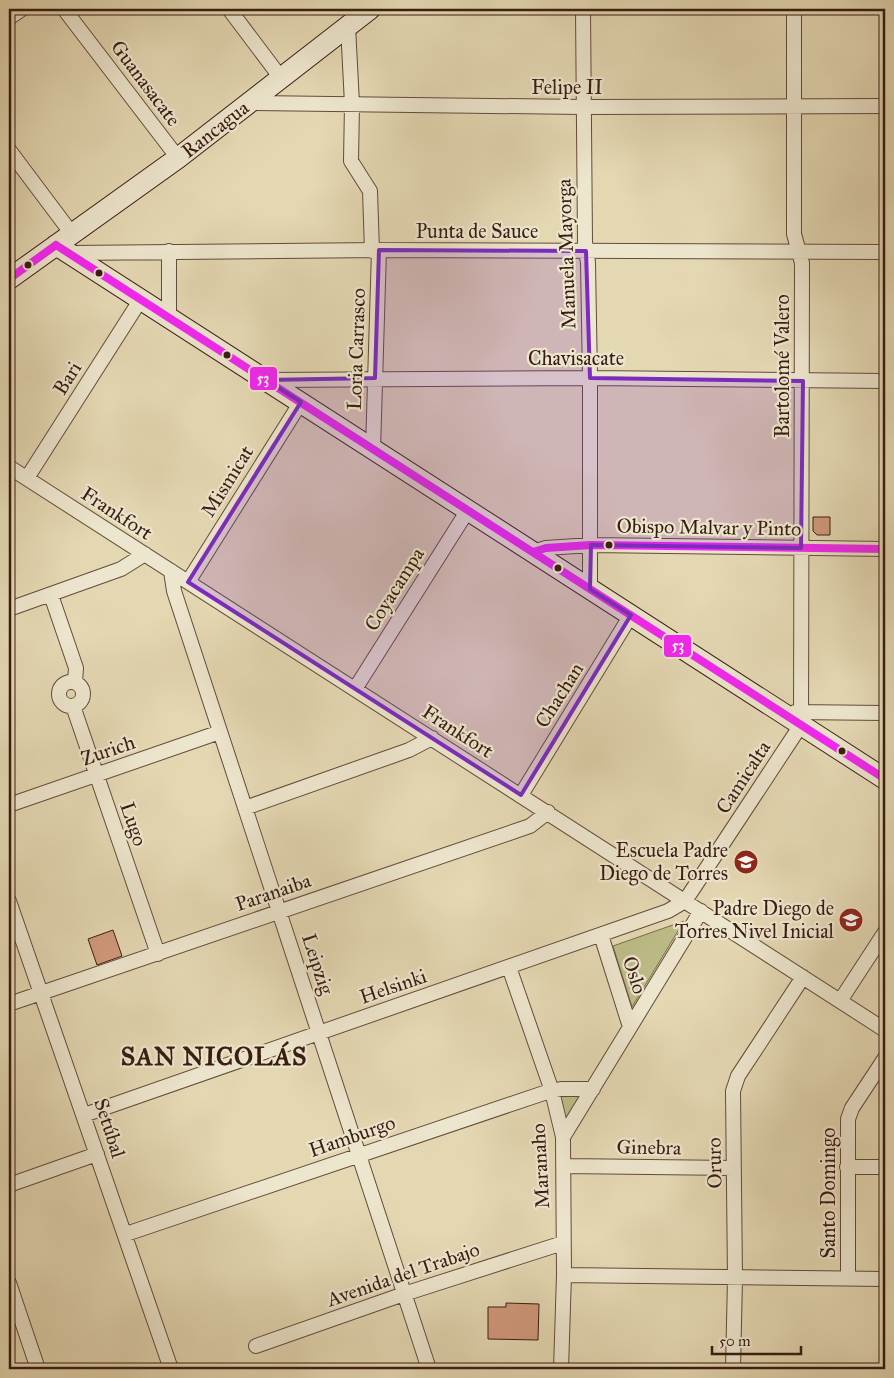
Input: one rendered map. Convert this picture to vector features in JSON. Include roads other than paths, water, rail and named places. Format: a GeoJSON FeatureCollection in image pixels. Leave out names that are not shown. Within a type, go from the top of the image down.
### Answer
{"type":"FeatureCollection","features":[{"type":"Feature","properties":{"kind":"main road","name":"Rancagua"},"geometry":{"type":"LineString","coordinates":[[9,279],[66,244],[370,9]]}},
{"type":"Feature","properties":{"kind":"main road"},"geometry":{"type":"LineString","coordinates":[[66,244],[141,299],[631,616],[779,711],[802,718],[885,779]]}},
{"type":"Feature","properties":{"kind":"street"},"geometry":{"type":"LineString","coordinates":[[9,18],[22,9]]}},
{"type":"Feature","properties":{"kind":"street","name":"Guanasacate"},"geometry":{"type":"LineString","coordinates":[[64,9],[178,158]]}},
{"type":"Feature","properties":{"kind":"street"},"geometry":{"type":"LineString","coordinates":[[229,9],[281,78]]}},
{"type":"Feature","properties":{"kind":"street","name":"Manuela Mayorga"},"geometry":{"type":"LineString","coordinates":[[583,9],[583,107],[590,378],[590,589]]}},
{"type":"Feature","properties":{"kind":"street","name":"Bartolomé Valero"},"geometry":{"type":"LineString","coordinates":[[794,9],[794,234],[802,263],[802,718]]}},
{"type":"Feature","properties":{"kind":"street","name":"Loria Carrasco"},"geometry":{"type":"LineString","coordinates":[[348,26],[352,104],[351,161],[370,191],[375,250],[373,449]]}},
{"type":"Feature","properties":{"kind":"street","name":"Felipe II"},"geometry":{"type":"LineString","coordinates":[[248,103],[583,107],[885,106]]}},
{"type":"Feature","properties":{"kind":"street"},"geometry":{"type":"LineString","coordinates":[[9,150],[66,244]]}},
{"type":"Feature","properties":{"kind":"street","name":"Punta de Sauce"},"geometry":{"type":"LineString","coordinates":[[66,244],[169,251],[885,252]]}},
{"type":"Feature","properties":{"kind":"street"},"geometry":{"type":"LineString","coordinates":[[169,251],[169,317]]}},
{"type":"Feature","properties":{"kind":"street","name":"Bari"},"geometry":{"type":"LineString","coordinates":[[27,478],[141,299]]}},
{"type":"Feature","properties":{"kind":"street","name":"Chavisacate"},"geometry":{"type":"LineString","coordinates":[[266,380],[590,378],[885,382]]}},
{"type":"Feature","properties":{"kind":"street","name":"Mismicat"},"geometry":{"type":"LineString","coordinates":[[188,582],[301,402]]}},
{"type":"Feature","properties":{"kind":"street","name":"Frankfort"},"geometry":{"type":"LineString","coordinates":[[9,466],[885,1030]]}},
{"type":"Feature","properties":{"kind":"street","name":"Coyacampa"},"geometry":{"type":"LineString","coordinates":[[355,689],[468,510]]}},
{"type":"Feature","properties":{"kind":"street","name":"Obispo Malvar y Pinto"},"geometry":{"type":"LineString","coordinates":[[533,552],[546,548],[591,545],[885,549]]}},
{"type":"Feature","properties":{"kind":"street"},"geometry":{"type":"LineString","coordinates":[[9,609],[121,569],[145,554]]}},
{"type":"Feature","properties":{"kind":"street","name":"Leipzig"},"geometry":{"type":"LineString","coordinates":[[170,571],[174,591],[430,1369]]}},
{"type":"Feature","properties":{"kind":"street","name":"Lugo"},"geometry":{"type":"LineString","coordinates":[[51,595],[76,668],[75,682],[64,684],[59,694],[62,702],[73,706],[158,954]]}},
{"type":"Feature","properties":{"kind":"street","name":"Chachan"},"geometry":{"type":"LineString","coordinates":[[521,795],[631,616]]}},
{"type":"Feature","properties":{"kind":"street"},"geometry":{"type":"LineString","coordinates":[[802,718],[885,713]]}},
{"type":"Feature","properties":{"kind":"street","name":"Camicalta"},"geometry":{"type":"LineString","coordinates":[[685,901],[802,718]]}},
{"type":"Feature","properties":{"kind":"street","name":"Zurich"},"geometry":{"type":"LineString","coordinates":[[9,805],[220,732]]}},
{"type":"Feature","properties":{"kind":"street"},"geometry":{"type":"LineString","coordinates":[[245,808],[409,750],[432,738]]}},
{"type":"Feature","properties":{"kind":"street","name":"Paranaiba"},"geometry":{"type":"LineString","coordinates":[[9,1004],[530,826],[548,812]]}},
{"type":"Feature","properties":{"kind":"street","name":"Setúbal"},"geometry":{"type":"LineString","coordinates":[[9,901],[172,1369]]}},
{"type":"Feature","properties":{"kind":"street","name":"Helsinki"},"geometry":{"type":"LineString","coordinates":[[84,1115],[601,935],[668,910],[685,901]]}},
{"type":"Feature","properties":{"kind":"street"},"geometry":{"type":"LineString","coordinates":[[563,1137],[702,911]]}},
{"type":"Feature","properties":{"kind":"street"},"geometry":{"type":"LineString","coordinates":[[840,1001],[885,932]]}},
{"type":"Feature","properties":{"kind":"street","name":"Oslo"},"geometry":{"type":"LineString","coordinates":[[601,935],[630,1027]]}},
{"type":"Feature","properties":{"kind":"street","name":"Maranaho"},"geometry":{"type":"LineString","coordinates":[[509,967],[552,1091],[563,1137],[564,1275],[561,1369]]}},
{"type":"Feature","properties":{"kind":"street","name":"Oruro"},"geometry":{"type":"LineString","coordinates":[[733,1369],[735,1084],[803,977]]}},
{"type":"Feature","properties":{"kind":"street","name":"Santo Domingo"},"geometry":{"type":"LineString","coordinates":[[848,1279],[848,1119],[852,1108],[885,1058]]}},
{"type":"Feature","properties":{"kind":"street","name":"Hamburgo"},"geometry":{"type":"LineString","coordinates":[[126,1234],[552,1091],[561,1089],[593,1090]]}},
{"type":"Feature","properties":{"kind":"street"},"geometry":{"type":"LineString","coordinates":[[9,1185],[97,1154]]}},
{"type":"Feature","properties":{"kind":"street","name":"Ginebra"},"geometry":{"type":"LineString","coordinates":[[564,1166],[734,1168]]}},
{"type":"Feature","properties":{"kind":"street"},"geometry":{"type":"LineString","coordinates":[[847,1168],[885,1167]]}},
{"type":"Feature","properties":{"kind":"street","name":"Avenida del Trabajo"},"geometry":{"type":"LineString","coordinates":[[256,1346],[404,1294],[563,1243]]}},
{"type":"Feature","properties":{"kind":"street"},"geometry":{"type":"LineString","coordinates":[[564,1275],[885,1279]]}},
{"type":"Feature","properties":{"kind":"street"},"geometry":{"type":"LineString","coordinates":[[9,1283],[38,1369]]}},
{"type":"Feature","properties":{"kind":"place","name":"Escuela Padre Diego de Torres"},"geometry":{"type":"Point","coordinates":[746,862]}},
{"type":"Feature","properties":{"kind":"place","name":"Padre Diego de Torres Nivel Inicial"},"geometry":{"type":"Point","coordinates":[851,920]}},
{"type":"Feature","properties":{"kind":"district","name":"SAN NICOLÁS"},"geometry":{"type":"Point","coordinates":[214,1056]}}]}
